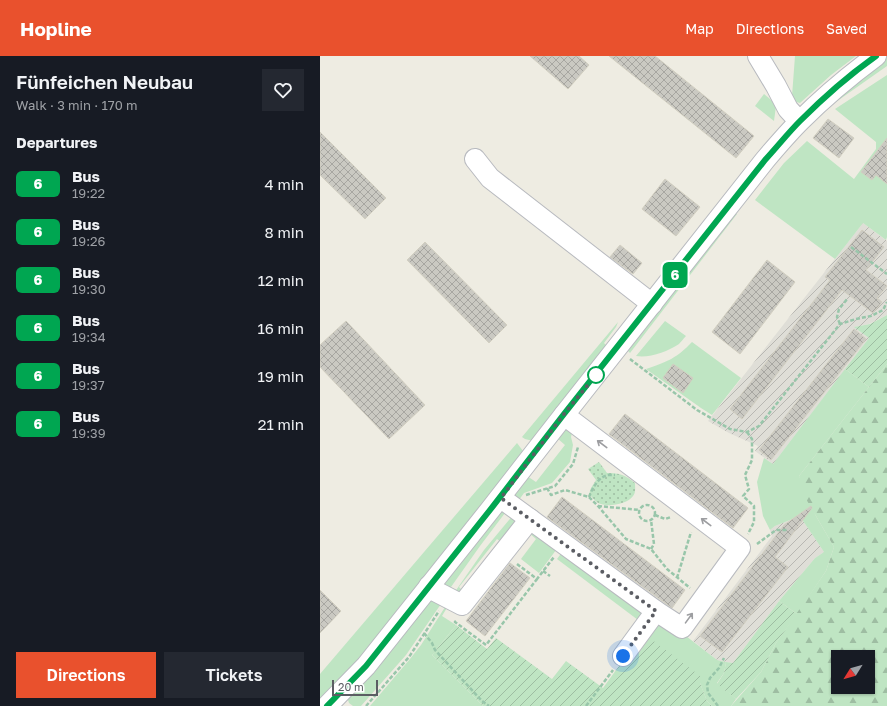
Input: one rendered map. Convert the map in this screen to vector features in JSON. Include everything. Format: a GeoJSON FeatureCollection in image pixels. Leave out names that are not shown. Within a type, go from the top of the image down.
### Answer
{"type":"FeatureCollection","features":[{"type":"Feature","properties":{"kind":"street"},"geometry":{"type":"LineString","coordinates":[[758,56],[788,109],[799,121]]}},
{"type":"Feature","properties":{"kind":"street"},"geometry":{"type":"LineString","coordinates":[[327,706],[366,666],[501,498],[564,414],[765,160],[799,121],[854,72],[876,56]]}},
{"type":"Feature","properties":{"kind":"street"},"geometry":{"type":"LineString","coordinates":[[475,159],[490,178],[652,304]]}},
{"type":"Feature","properties":{"kind":"street"},"geometry":{"type":"LineString","coordinates":[[501,498],[656,611],[682,628],[740,548],[564,414]]}},
{"type":"Feature","properties":{"kind":"street"},"geometry":{"type":"LineString","coordinates":[[429,586],[462,606],[530,519]]}},
{"type":"Feature","properties":{"kind":"street"},"geometry":{"type":"LineString","coordinates":[[623,656],[656,611]]}},
{"type":"Feature","properties":{"kind":"path"},"geometry":{"type":"LineString","coordinates":[[851,247],[887,274]]}},
{"type":"Feature","properties":{"kind":"path"},"geometry":{"type":"LineString","coordinates":[[840,324],[837,317],[840,309],[848,298]]}},
{"type":"Feature","properties":{"kind":"path"},"geometry":{"type":"LineString","coordinates":[[630,359],[697,410],[730,429],[747,432],[759,426],[840,324],[871,316],[883,310],[887,302]]}},
{"type":"Feature","properties":{"kind":"path"},"geometry":{"type":"LineString","coordinates":[[740,548],[754,522],[754,506],[743,496],[748,489],[745,475],[752,460],[752,439],[747,432]]}},
{"type":"Feature","properties":{"kind":"path"},"geometry":{"type":"LineString","coordinates":[[589,497],[598,482],[608,475],[617,475]]}},
{"type":"Feature","properties":{"kind":"path"},"geometry":{"type":"LineString","coordinates":[[547,488],[551,495],[565,490],[589,497],[626,539],[651,550],[667,569],[703,598]]}},
{"type":"Feature","properties":{"kind":"path"},"geometry":{"type":"LineString","coordinates":[[598,506],[640,510],[646,505],[654,508],[655,515],[651,520],[646,521],[642,519],[640,510]]}},
{"type":"Feature","properties":{"kind":"path"},"geometry":{"type":"LineString","coordinates":[[677,578],[696,515]]}},
{"type":"Feature","properties":{"kind":"path"},"geometry":{"type":"LineString","coordinates":[[651,520],[654,544],[651,550]]}},
{"type":"Feature","properties":{"kind":"path"},"geometry":{"type":"LineString","coordinates":[[740,548],[757,544],[776,530],[787,530]]}},
{"type":"Feature","properties":{"kind":"path"},"geometry":{"type":"LineString","coordinates":[[462,606],[464,610],[455,622],[486,645],[564,544]]}},
{"type":"Feature","properties":{"kind":"path"},"geometry":{"type":"LineString","coordinates":[[504,554],[537,579]]}},
{"type":"Feature","properties":{"kind":"path"},"geometry":{"type":"LineString","coordinates":[[543,571],[550,576]]}},
{"type":"Feature","properties":{"kind":"path"},"geometry":{"type":"LineString","coordinates":[[424,634],[432,642],[435,650],[482,701],[489,706]]}},
{"type":"Feature","properties":{"kind":"path"},"geometry":{"type":"LineString","coordinates":[[586,706],[623,656]]}},
{"type":"Feature","properties":{"kind":"path"},"geometry":{"type":"LineString","coordinates":[[718,706],[708,693],[708,685],[710,678],[719,668],[724,658]]}},
{"type":"Feature","properties":{"kind":"shaded area"},"geometry":{"type":"Polygon","coordinates":[[[863,223],[887,241],[887,315],[869,324],[855,327],[869,338],[773,464],[755,451],[758,446],[729,433],[708,421],[863,223]]]}},
{"type":"Feature","properties":{"kind":"shaded area"},"geometry":{"type":"Polygon","coordinates":[[[799,515],[824,552],[815,558],[779,601],[733,663],[717,660],[693,641],[772,536],[770,530],[775,526],[799,515]]]}},
{"type":"Feature","properties":{"kind":"green space"},"geometry":{"type":"Polygon","coordinates":[[[795,56],[856,56],[831,75],[800,103],[794,101],[792,96],[795,56]]]}},
{"type":"Feature","properties":{"kind":"green space"},"geometry":{"type":"Polygon","coordinates":[[[887,56],[887,66],[833,104],[857,79],[887,56]]]}},
{"type":"Feature","properties":{"kind":"green space"},"geometry":{"type":"Polygon","coordinates":[[[887,75],[887,237],[886,240],[863,223],[835,259],[755,200],[784,163],[807,141],[854,179],[876,149],[876,142],[835,109],[887,75]]]}},
{"type":"Feature","properties":{"kind":"green space"},"geometry":{"type":"Polygon","coordinates":[[[764,94],[776,106],[774,121],[755,106],[764,94]]]}},
{"type":"Feature","properties":{"kind":"green space"},"geometry":{"type":"Polygon","coordinates":[[[733,213],[737,214],[630,353],[627,350],[733,213]]]}},
{"type":"Feature","properties":{"kind":"green space"},"geometry":{"type":"Polygon","coordinates":[[[887,315],[887,364],[869,387],[845,369],[869,338],[854,327],[870,324],[887,315]]]}},
{"type":"Feature","properties":{"kind":"green space"},"geometry":{"type":"Polygon","coordinates":[[[665,321],[686,336],[679,344],[664,352],[647,356],[636,356],[665,321]]]}},
{"type":"Feature","properties":{"kind":"green space"},"geometry":{"type":"Polygon","coordinates":[[[618,322],[604,343],[608,347],[533,441],[522,437],[618,322]]]}},
{"type":"Feature","properties":{"kind":"green space"},"geometry":{"type":"Polygon","coordinates":[[[692,342],[741,378],[712,415],[646,369],[671,359],[692,342]]]}},
{"type":"Feature","properties":{"kind":"green space"},"geometry":{"type":"Polygon","coordinates":[[[887,364],[887,706],[731,706],[761,672],[776,643],[826,571],[834,547],[802,492],[799,476],[887,364]]]}},
{"type":"Feature","properties":{"kind":"green space"},"geometry":{"type":"Polygon","coordinates":[[[845,369],[869,387],[799,476],[816,516],[834,547],[826,571],[797,614],[779,601],[815,558],[824,552],[799,515],[775,526],[770,530],[763,516],[757,482],[764,458],[773,464],[845,369]]]}},
{"type":"Feature","properties":{"kind":"green space"},"geometry":{"type":"Polygon","coordinates":[[[566,428],[573,428],[571,437],[573,445],[570,462],[552,483],[524,493],[516,504],[511,496],[527,476],[536,482],[565,445],[557,438],[566,428]]]}},
{"type":"Feature","properties":{"kind":"green space"},"geometry":{"type":"Polygon","coordinates":[[[517,443],[523,451],[520,454],[522,458],[360,660],[320,703],[320,674],[517,443]]]}},
{"type":"Feature","properties":{"kind":"green space"},"geometry":{"type":"Polygon","coordinates":[[[599,462],[607,473],[622,475],[635,483],[635,493],[631,499],[623,503],[613,505],[604,505],[594,500],[589,494],[596,480],[588,469],[599,462]]]}},
{"type":"Feature","properties":{"kind":"green space"},"geometry":{"type":"Polygon","coordinates":[[[508,509],[446,594],[439,586],[499,510],[508,509]]]}},
{"type":"Feature","properties":{"kind":"green space"},"geometry":{"type":"Polygon","coordinates":[[[514,514],[520,520],[506,546],[497,539],[459,587],[463,591],[452,596],[484,550],[514,514]]]}},
{"type":"Feature","properties":{"kind":"green space"},"geometry":{"type":"Polygon","coordinates":[[[534,528],[559,546],[539,573],[521,559],[536,539],[528,532],[534,528]]]}},
{"type":"Feature","properties":{"kind":"green space"},"geometry":{"type":"Polygon","coordinates":[[[563,551],[644,612],[642,623],[557,559],[563,551]]]}},
{"type":"Feature","properties":{"kind":"green space"},"geometry":{"type":"Polygon","coordinates":[[[429,599],[443,601],[406,655],[361,706],[353,706],[349,703],[347,697],[429,599]]]}},
{"type":"Feature","properties":{"kind":"green space"},"geometry":{"type":"Polygon","coordinates":[[[779,601],[797,614],[776,643],[761,672],[736,699],[717,684],[724,673],[726,662],[733,663],[779,601]]]}},
{"type":"Feature","properties":{"kind":"green space"},"geometry":{"type":"Polygon","coordinates":[[[447,604],[448,606],[442,616],[456,625],[432,655],[483,706],[370,706],[421,645],[447,604]]]}},
{"type":"Feature","properties":{"kind":"green space"},"geometry":{"type":"Polygon","coordinates":[[[456,625],[487,649],[496,638],[552,679],[566,661],[603,688],[643,633],[703,678],[700,683],[707,701],[712,706],[483,706],[432,655],[456,625]]]}},
{"type":"Feature","properties":{"kind":"green space"},"geometry":{"type":"Polygon","coordinates":[[[657,626],[673,626],[717,660],[726,662],[724,673],[717,683],[736,699],[731,706],[712,706],[707,701],[700,683],[643,633],[657,626]]]}},
{"type":"Feature","properties":{"kind":"building"},"geometry":{"type":"Polygon","coordinates":[[[530,56],[579,56],[589,65],[568,89],[530,56]]]}},
{"type":"Feature","properties":{"kind":"building"},"geometry":{"type":"Polygon","coordinates":[[[609,56],[655,56],[754,136],[736,158],[609,56]]]}},
{"type":"Feature","properties":{"kind":"building"},"geometry":{"type":"Polygon","coordinates":[[[828,119],[854,138],[839,158],[813,138],[828,119]]]}},
{"type":"Feature","properties":{"kind":"building"},"geometry":{"type":"Polygon","coordinates":[[[320,132],[386,198],[365,219],[320,175],[320,132]]]}},
{"type":"Feature","properties":{"kind":"building"},"geometry":{"type":"Polygon","coordinates":[[[887,138],[887,184],[876,175],[872,180],[861,172],[887,138]]]}},
{"type":"Feature","properties":{"kind":"building"},"geometry":{"type":"Polygon","coordinates":[[[665,179],[700,207],[676,236],[642,209],[665,179]]]}},
{"type":"Feature","properties":{"kind":"building"},"geometry":{"type":"Polygon","coordinates":[[[862,230],[884,247],[866,270],[887,286],[877,298],[882,302],[873,313],[842,290],[742,419],[730,409],[830,280],[825,277],[862,230]]]}},
{"type":"Feature","properties":{"kind":"building"},"geometry":{"type":"Polygon","coordinates":[[[425,242],[507,325],[489,343],[407,260],[425,242]]]}},
{"type":"Feature","properties":{"kind":"building"},"geometry":{"type":"Polygon","coordinates":[[[620,245],[642,263],[633,274],[610,257],[620,245]]]}},
{"type":"Feature","properties":{"kind":"building"},"geometry":{"type":"Polygon","coordinates":[[[767,260],[795,282],[740,354],[712,332],[767,260]]]}},
{"type":"Feature","properties":{"kind":"building"},"geometry":{"type":"Polygon","coordinates":[[[346,321],[425,405],[389,439],[320,367],[320,345],[346,321]]]}},
{"type":"Feature","properties":{"kind":"building"},"geometry":{"type":"Polygon","coordinates":[[[854,329],[866,339],[771,460],[759,450],[854,329]]]}},
{"type":"Feature","properties":{"kind":"building"},"geometry":{"type":"Polygon","coordinates":[[[673,364],[693,378],[683,393],[663,378],[673,364]]]}},
{"type":"Feature","properties":{"kind":"building"},"geometry":{"type":"Polygon","coordinates":[[[625,414],[748,508],[733,528],[609,434],[625,414]]]}},
{"type":"Feature","properties":{"kind":"building"},"geometry":{"type":"Polygon","coordinates":[[[562,497],[685,590],[672,608],[547,517],[562,497]]]}},
{"type":"Feature","properties":{"kind":"building"},"geometry":{"type":"Polygon","coordinates":[[[811,506],[812,508],[775,557],[788,567],[722,652],[700,636],[784,525],[811,506]]]}},
{"type":"Feature","properties":{"kind":"building"},"geometry":{"type":"Polygon","coordinates":[[[510,563],[530,578],[485,636],[466,621],[510,563]]]}},
{"type":"Feature","properties":{"kind":"building"},"geometry":{"type":"Polygon","coordinates":[[[320,590],[341,611],[320,633],[320,590]]]}},
{"type":"Feature","properties":{"kind":"bus line","name":"6"},"geometry":{"type":"LineString","coordinates":[[327,706],[366,666],[765,160],[799,121],[854,72],[876,56]]}},
{"type":"Feature","properties":{"kind":"route"},"geometry":{"type":"LineString","coordinates":[[596,375],[564,414],[501,498],[656,611],[623,656]]}}]}
